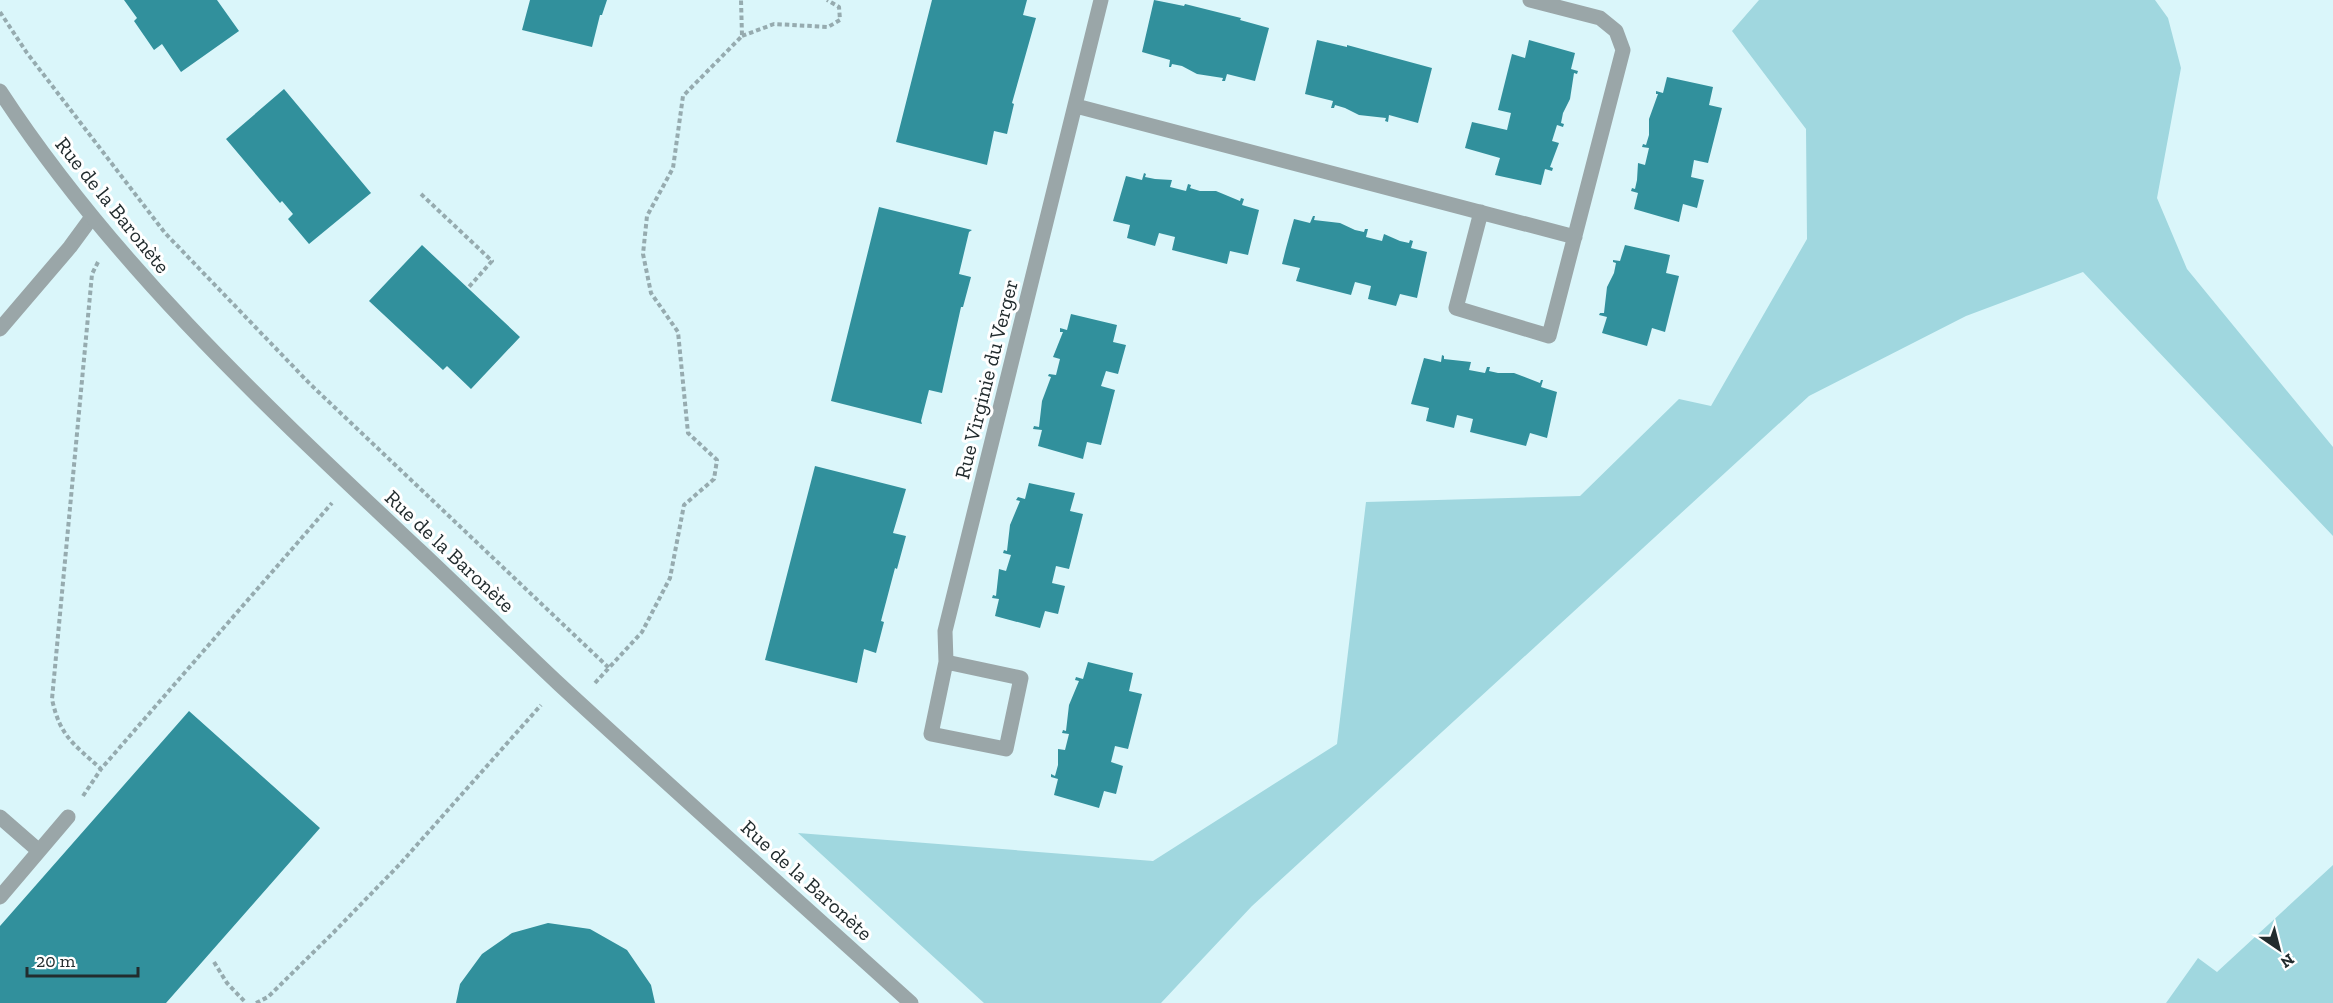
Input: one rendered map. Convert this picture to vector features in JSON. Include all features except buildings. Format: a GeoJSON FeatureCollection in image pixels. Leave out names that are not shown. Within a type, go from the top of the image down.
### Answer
{"type":"FeatureCollection","features":[{"type":"Feature","properties":{"kind":"street","name":"Rue Virginie du Verger"},"geometry":{"type":"LineString","coordinates":[[946,662],[1021,678],[1005,750],[931,734],[946,662],[945,631],[1101,0]]}},
{"type":"Feature","properties":{"kind":"street"},"geometry":{"type":"LineString","coordinates":[[1481,212],[1456,308],[1549,336],[1623,50],[1616,31],[1600,18],[1530,0]]}},
{"type":"Feature","properties":{"kind":"street","name":"Rue de la Baronète"},"geometry":{"type":"LineString","coordinates":[[0,91],[19,120],[109,237],[169,306],[284,422],[560,685],[911,1003]]}},
{"type":"Feature","properties":{"kind":"street"},"geometry":{"type":"LineString","coordinates":[[1076,106],[1575,237]]}},
{"type":"Feature","properties":{"kind":"street"},"geometry":{"type":"LineString","coordinates":[[0,329],[70,247],[92,216]]}},
{"type":"Feature","properties":{"kind":"street"},"geometry":{"type":"LineString","coordinates":[[0,817],[39,851]]}},
{"type":"Feature","properties":{"kind":"street"},"geometry":{"type":"LineString","coordinates":[[0,897],[68,817]]}},
{"type":"Feature","properties":{"kind":"path"},"geometry":{"type":"LineString","coordinates":[[741,0],[742,36]]}},
{"type":"Feature","properties":{"kind":"path"},"geometry":{"type":"LineString","coordinates":[[578,701],[642,632],[670,578],[684,505],[714,479],[717,460],[688,433],[678,332],[651,292],[643,254],[647,216],[673,168],[683,96],[742,36],[774,24],[828,27],[840,20],[839,7],[827,0]]}},
{"type":"Feature","properties":{"kind":"path"},"geometry":{"type":"LineString","coordinates":[[0,12],[27,53],[165,232],[310,384],[609,668]]}},
{"type":"Feature","properties":{"kind":"path"},"geometry":{"type":"LineString","coordinates":[[420,194],[492,261],[468,288]]}},
{"type":"Feature","properties":{"kind":"path"},"geometry":{"type":"LineString","coordinates":[[101,769],[63,733],[56,719],[52,699],[92,274],[109,237]]}},
{"type":"Feature","properties":{"kind":"path"},"geometry":{"type":"LineString","coordinates":[[68,817],[101,769],[349,484]]}},
{"type":"Feature","properties":{"kind":"path"},"geometry":{"type":"LineString","coordinates":[[256,1003],[268,997],[341,926],[560,685]]}},
{"type":"Feature","properties":{"kind":"path"},"geometry":{"type":"LineString","coordinates":[[214,962],[227,983],[246,1003]]}},
{"type":"Feature","properties":{"kind":"shaded area"},"geometry":{"type":"Polygon","coordinates":[[[1759,0],[2155,0],[2168,18],[2181,68],[2157,198],[2187,269],[2333,447],[2333,536],[2083,272],[1966,316],[1809,396],[1252,906],[1161,1003],[984,1003],[798,833],[1153,861],[1337,744],[1366,502],[1580,496],[1679,399],[1711,406],[1807,239],[1806,129],[1732,31],[1759,0]]]}},
{"type":"Feature","properties":{"kind":"shaded area"},"geometry":{"type":"Polygon","coordinates":[[[2333,865],[2333,1003],[2166,1003],[2198,958],[2217,972],[2333,865]]]}}]}
